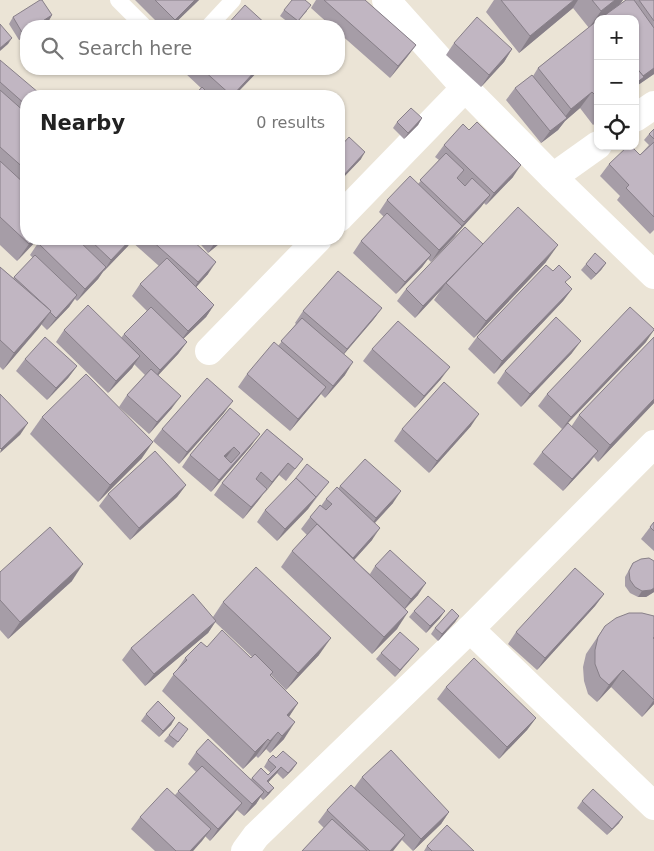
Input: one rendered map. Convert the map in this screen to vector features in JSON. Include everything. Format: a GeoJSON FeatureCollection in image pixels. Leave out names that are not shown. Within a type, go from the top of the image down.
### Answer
{"type":"FeatureCollection","features":[{"type":"Feature","properties":{"kind":"street"},"geometry":{"type":"LineString","coordinates":[[386,0],[465,88],[654,275]]}},
{"type":"Feature","properties":{"kind":"street"},"geometry":{"type":"LineString","coordinates":[[345,212],[465,88]]}},
{"type":"Feature","properties":{"kind":"street"},"geometry":{"type":"LineString","coordinates":[[639,115],[654,105]]}},
{"type":"Feature","properties":{"kind":"street"},"geometry":{"type":"LineString","coordinates":[[553,177],[594,148]]}},
{"type":"Feature","properties":{"kind":"street"},"geometry":{"type":"LineString","coordinates":[[209,351],[312,245]]}},
{"type":"Feature","properties":{"kind":"street"},"geometry":{"type":"LineString","coordinates":[[245,851],[256,836],[470,629],[654,444]]}},
{"type":"Feature","properties":{"kind":"street"},"geometry":{"type":"LineString","coordinates":[[470,629],[654,806]]}},
{"type":"Feature","properties":{"kind":"lane"},"geometry":{"type":"LineString","coordinates":[[118,0],[138,20]]}},
{"type":"Feature","properties":{"kind":"lane"},"geometry":{"type":"LineString","coordinates":[[215,20],[233,0]]}},
{"type":"Feature","properties":{"kind":"building"},"geometry":{"type":"Polygon","coordinates":[[[40,0],[42,0],[52,15],[44,20],[20,20],[20,29],[13,17],[40,0]]]}},
{"type":"Feature","properties":{"kind":"building"},"geometry":{"type":"Polygon","coordinates":[[[155,0],[195,0],[175,20],[155,0]]]}},
{"type":"Feature","properties":{"kind":"building"},"geometry":{"type":"Polygon","coordinates":[[[292,0],[305,0],[311,5],[299,20],[284,10],[292,0]]]}},
{"type":"Feature","properties":{"kind":"building"},"geometry":{"type":"Polygon","coordinates":[[[324,0],[365,0],[416,45],[398,66],[324,0]]]}},
{"type":"Feature","properties":{"kind":"building"},"geometry":{"type":"Polygon","coordinates":[[[501,0],[574,0],[530,36],[501,0]]]}},
{"type":"Feature","properties":{"kind":"building"},"geometry":{"type":"Polygon","coordinates":[[[592,0],[615,0],[601,11],[592,0]]]}},
{"type":"Feature","properties":{"kind":"building"},"geometry":{"type":"Polygon","coordinates":[[[626,0],[634,0],[654,28],[654,68],[643,76],[639,71],[639,15],[605,15],[626,0]]]}},
{"type":"Feature","properties":{"kind":"building"},"geometry":{"type":"Polygon","coordinates":[[[639,0],[654,0],[654,21],[639,0]]]}},
{"type":"Feature","properties":{"kind":"building"},"geometry":{"type":"Polygon","coordinates":[[[245,5],[261,20],[231,20],[245,5]]]}},
{"type":"Feature","properties":{"kind":"building"},"geometry":{"type":"Polygon","coordinates":[[[477,17],[512,49],[489,75],[454,43],[477,17]]]}},
{"type":"Feature","properties":{"kind":"building"},"geometry":{"type":"Polygon","coordinates":[[[594,23],[594,94],[592,92],[571,109],[538,68],[594,23]]]}},
{"type":"Feature","properties":{"kind":"building"},"geometry":{"type":"Polygon","coordinates":[[[0,24],[12,38],[0,48],[0,24]]]}},
{"type":"Feature","properties":{"kind":"building"},"geometry":{"type":"Polygon","coordinates":[[[0,60],[35,90],[20,90],[20,100],[0,82],[0,60]]]}},
{"type":"Feature","properties":{"kind":"building"},"geometry":{"type":"Polygon","coordinates":[[[639,71],[644,77],[639,81],[639,71]]]}},
{"type":"Feature","properties":{"kind":"building"},"geometry":{"type":"Polygon","coordinates":[[[209,75],[251,75],[238,90],[225,90],[209,75]]]}},
{"type":"Feature","properties":{"kind":"building"},"geometry":{"type":"Polygon","coordinates":[[[532,75],[567,118],[550,131],[515,88],[532,75]]]}},
{"type":"Feature","properties":{"kind":"building"},"geometry":{"type":"Polygon","coordinates":[[[0,90],[20,108],[20,165],[0,147],[0,90]]]}},
{"type":"Feature","properties":{"kind":"building"},"geometry":{"type":"Polygon","coordinates":[[[411,108],[422,118],[408,133],[397,122],[411,108]]]}},
{"type":"Feature","properties":{"kind":"building"},"geometry":{"type":"Polygon","coordinates":[[[477,122],[521,165],[494,193],[444,145],[463,124],[469,130],[477,122]]]}},
{"type":"Feature","properties":{"kind":"building"},"geometry":{"type":"Polygon","coordinates":[[[654,129],[654,139],[649,134],[654,129]]]}},
{"type":"Feature","properties":{"kind":"building"},"geometry":{"type":"Polygon","coordinates":[[[349,137],[365,152],[345,174],[345,141],[349,137]]]}},
{"type":"Feature","properties":{"kind":"building"},"geometry":{"type":"Polygon","coordinates":[[[654,142],[654,217],[626,188],[629,185],[609,164],[624,150],[635,150],[640,155],[654,142]]]}},
{"type":"Feature","properties":{"kind":"building"},"geometry":{"type":"Polygon","coordinates":[[[446,153],[464,170],[457,178],[465,186],[472,178],[490,195],[464,222],[420,180],[446,153]]]}},
{"type":"Feature","properties":{"kind":"building"},"geometry":{"type":"Polygon","coordinates":[[[0,161],[20,179],[20,236],[0,217],[0,161]]]}},
{"type":"Feature","properties":{"kind":"building"},"geometry":{"type":"Polygon","coordinates":[[[410,176],[462,226],[439,250],[387,200],[410,176]]]}},
{"type":"Feature","properties":{"kind":"building"},"geometry":{"type":"Polygon","coordinates":[[[518,207],[558,245],[486,321],[446,283],[518,207]]]}},
{"type":"Feature","properties":{"kind":"building"},"geometry":{"type":"Polygon","coordinates":[[[387,213],[431,255],[405,282],[361,241],[387,213]]]}},
{"type":"Feature","properties":{"kind":"building"},"geometry":{"type":"Polygon","coordinates":[[[465,227],[483,244],[423,306],[406,289],[465,227]]]}},
{"type":"Feature","properties":{"kind":"building"},"geometry":{"type":"Polygon","coordinates":[[[40,245],[83,245],[106,267],[85,289],[40,245]]]}},
{"type":"Feature","properties":{"kind":"building"},"geometry":{"type":"Polygon","coordinates":[[[95,245],[125,245],[111,260],[95,245]]]}},
{"type":"Feature","properties":{"kind":"building"},"geometry":{"type":"Polygon","coordinates":[[[157,245],[198,245],[216,262],[198,282],[157,245]]]}},
{"type":"Feature","properties":{"kind":"building"},"geometry":{"type":"Polygon","coordinates":[[[595,253],[606,263],[596,274],[586,264],[595,253]]]}},
{"type":"Feature","properties":{"kind":"building"},"geometry":{"type":"Polygon","coordinates":[[[35,255],[77,295],[56,318],[51,311],[14,277],[35,255]]]}},
{"type":"Feature","properties":{"kind":"building"},"geometry":{"type":"Polygon","coordinates":[[[167,258],[214,305],[188,331],[140,284],[167,258]]]}},
{"type":"Feature","properties":{"kind":"building"},"geometry":{"type":"Polygon","coordinates":[[[546,265],[553,271],[559,265],[571,277],[565,282],[572,289],[502,361],[477,337],[546,265]]]}},
{"type":"Feature","properties":{"kind":"building"},"geometry":{"type":"Polygon","coordinates":[[[0,267],[51,311],[14,353],[0,340],[0,267]]]}},
{"type":"Feature","properties":{"kind":"building"},"geometry":{"type":"Polygon","coordinates":[[[338,271],[382,308],[347,349],[303,311],[338,271]]]}},
{"type":"Feature","properties":{"kind":"building"},"geometry":{"type":"Polygon","coordinates":[[[88,305],[140,356],[116,381],[64,330],[88,305]]]}},
{"type":"Feature","properties":{"kind":"building"},"geometry":{"type":"Polygon","coordinates":[[[151,307],[187,342],[160,370],[124,334],[151,307]]]}},
{"type":"Feature","properties":{"kind":"building"},"geometry":{"type":"Polygon","coordinates":[[[630,307],[654,330],[571,417],[547,394],[630,307]]]}},
{"type":"Feature","properties":{"kind":"building"},"geometry":{"type":"Polygon","coordinates":[[[556,317],[581,341],[530,394],[505,371],[556,317]]]}},
{"type":"Feature","properties":{"kind":"building"},"geometry":{"type":"Polygon","coordinates":[[[302,318],[353,362],[333,386],[281,341],[302,318]]]}},
{"type":"Feature","properties":{"kind":"building"},"geometry":{"type":"Polygon","coordinates":[[[398,321],[450,367],[424,396],[372,349],[398,321]]]}},
{"type":"Feature","properties":{"kind":"building"},"geometry":{"type":"Polygon","coordinates":[[[45,337],[77,366],[56,388],[25,359],[45,337]]]}},
{"type":"Feature","properties":{"kind":"building"},"geometry":{"type":"Polygon","coordinates":[[[654,337],[654,399],[610,445],[579,415],[654,337]]]}},
{"type":"Feature","properties":{"kind":"building"},"geometry":{"type":"Polygon","coordinates":[[[274,342],[326,387],[298,419],[247,374],[274,342]]]}},
{"type":"Feature","properties":{"kind":"building"},"geometry":{"type":"Polygon","coordinates":[[[151,369],[181,396],[157,422],[127,395],[151,369]]]}},
{"type":"Feature","properties":{"kind":"building"},"geometry":{"type":"Polygon","coordinates":[[[86,374],[153,442],[110,485],[42,417],[86,374]]]}},
{"type":"Feature","properties":{"kind":"building"},"geometry":{"type":"Polygon","coordinates":[[[207,378],[233,401],[187,452],[162,429],[207,378]]]}},
{"type":"Feature","properties":{"kind":"building"},"geometry":{"type":"Polygon","coordinates":[[[444,382],[479,414],[437,461],[402,429],[444,382]]]}},
{"type":"Feature","properties":{"kind":"building"},"geometry":{"type":"Polygon","coordinates":[[[0,394],[28,423],[1,449],[0,448],[0,394]]]}},
{"type":"Feature","properties":{"kind":"building"},"geometry":{"type":"Polygon","coordinates":[[[230,408],[260,434],[219,480],[190,455],[230,408]],[[234,447],[224,456],[231,463],[240,453],[234,447]]]}},
{"type":"Feature","properties":{"kind":"building"},"geometry":{"type":"Polygon","coordinates":[[[568,423],[598,451],[572,479],[542,452],[568,423]]]}},
{"type":"Feature","properties":{"kind":"building"},"geometry":{"type":"Polygon","coordinates":[[[267,429],[303,459],[295,469],[288,463],[272,482],[261,472],[256,479],[267,489],[251,507],[222,483],[267,429]]]}},
{"type":"Feature","properties":{"kind":"building"},"geometry":{"type":"Polygon","coordinates":[[[155,451],[186,485],[139,528],[108,494],[155,451]]]}},
{"type":"Feature","properties":{"kind":"building"},"geometry":{"type":"Polygon","coordinates":[[[365,459],[401,491],[376,518],[340,486],[365,459]]]}},
{"type":"Feature","properties":{"kind":"building"},"geometry":{"type":"Polygon","coordinates":[[[307,464],[329,482],[316,497],[295,479],[307,464]]]}},
{"type":"Feature","properties":{"kind":"building"},"geometry":{"type":"Polygon","coordinates":[[[296,478],[316,497],[285,529],[265,510],[296,478]]]}},
{"type":"Feature","properties":{"kind":"building"},"geometry":{"type":"Polygon","coordinates":[[[337,487],[380,528],[353,558],[310,517],[320,505],[326,510],[332,504],[326,499],[337,487]]]}},
{"type":"Feature","properties":{"kind":"building"},"geometry":{"type":"Polygon","coordinates":[[[654,522],[654,531],[650,527],[654,522]]]}},
{"type":"Feature","properties":{"kind":"building"},"geometry":{"type":"Polygon","coordinates":[[[317,524],[408,612],[384,637],[292,551],[317,524]]]}},
{"type":"Feature","properties":{"kind":"building"},"geometry":{"type":"Polygon","coordinates":[[[50,527],[83,564],[20,622],[0,600],[0,572],[50,527]]]}},
{"type":"Feature","properties":{"kind":"building"},"geometry":{"type":"Polygon","coordinates":[[[390,550],[426,583],[411,599],[375,566],[390,550]]]}},
{"type":"Feature","properties":{"kind":"building"},"geometry":{"type":"Polygon","coordinates":[[[649,558],[654,561],[654,588],[642,591],[635,587],[630,580],[629,571],[633,563],[649,558]]]}},
{"type":"Feature","properties":{"kind":"building"},"geometry":{"type":"Polygon","coordinates":[[[256,567],[331,638],[298,673],[223,602],[256,567]]]}},
{"type":"Feature","properties":{"kind":"building"},"geometry":{"type":"Polygon","coordinates":[[[575,568],[604,594],[545,658],[516,632],[575,568]]]}},
{"type":"Feature","properties":{"kind":"building"},"geometry":{"type":"Polygon","coordinates":[[[193,594],[216,621],[154,674],[131,648],[193,594]]]}},
{"type":"Feature","properties":{"kind":"building"},"geometry":{"type":"Polygon","coordinates":[[[428,596],[445,611],[430,626],[414,611],[428,596]]]}},
{"type":"Feature","properties":{"kind":"building"},"geometry":{"type":"Polygon","coordinates":[[[452,609],[459,616],[442,634],[435,628],[452,609]]]}},
{"type":"Feature","properties":{"kind":"building"},"geometry":{"type":"Polygon","coordinates":[[[629,613],[642,613],[654,616],[654,700],[623,670],[609,685],[600,677],[595,664],[595,650],[598,637],[605,626],[616,618],[629,613]]]}},
{"type":"Feature","properties":{"kind":"building"},"geometry":{"type":"Polygon","coordinates":[[[222,630],[251,658],[255,654],[273,672],[270,675],[298,703],[287,715],[295,722],[282,736],[278,732],[270,741],[268,739],[255,752],[173,674],[187,660],[185,658],[201,642],[207,647],[222,630]]]}},
{"type":"Feature","properties":{"kind":"building"},"geometry":{"type":"Polygon","coordinates":[[[400,632],[419,649],[400,670],[381,653],[400,632]]]}},
{"type":"Feature","properties":{"kind":"building"},"geometry":{"type":"Polygon","coordinates":[[[474,658],[536,718],[507,747],[446,687],[474,658]]]}},
{"type":"Feature","properties":{"kind":"building"},"geometry":{"type":"Polygon","coordinates":[[[158,701],[175,718],[163,731],[146,714],[158,701]]]}},
{"type":"Feature","properties":{"kind":"building"},"geometry":{"type":"Polygon","coordinates":[[[179,722],[188,729],[178,742],[169,735],[179,722]]]}},
{"type":"Feature","properties":{"kind":"building"},"geometry":{"type":"Polygon","coordinates":[[[208,739],[264,792],[252,804],[196,752],[208,739]]]}},
{"type":"Feature","properties":{"kind":"building"},"geometry":{"type":"Polygon","coordinates":[[[391,750],[449,812],[421,839],[362,777],[391,750]]]}},
{"type":"Feature","properties":{"kind":"building"},"geometry":{"type":"Polygon","coordinates":[[[283,751],[297,763],[288,773],[281,767],[267,781],[274,788],[268,793],[252,778],[261,768],[268,775],[276,767],[268,760],[273,755],[276,758],[283,751]]]}},
{"type":"Feature","properties":{"kind":"building"},"geometry":{"type":"Polygon","coordinates":[[[202,766],[242,803],[218,829],[178,791],[202,766]]]}},
{"type":"Feature","properties":{"kind":"building"},"geometry":{"type":"Polygon","coordinates":[[[351,785],[405,835],[390,851],[370,851],[327,810],[351,785]]]}},
{"type":"Feature","properties":{"kind":"building"},"geometry":{"type":"Polygon","coordinates":[[[167,788],[211,829],[190,851],[176,851],[140,817],[167,788]]]}},
{"type":"Feature","properties":{"kind":"building"},"geometry":{"type":"Polygon","coordinates":[[[593,789],[623,817],[612,829],[582,801],[593,789]]]}},
{"type":"Feature","properties":{"kind":"building"},"geometry":{"type":"Polygon","coordinates":[[[332,819],[367,851],[302,851],[332,819]]]}},
{"type":"Feature","properties":{"kind":"building"},"geometry":{"type":"Polygon","coordinates":[[[447,825],[474,851],[432,851],[427,846],[447,825]]]}}]}
